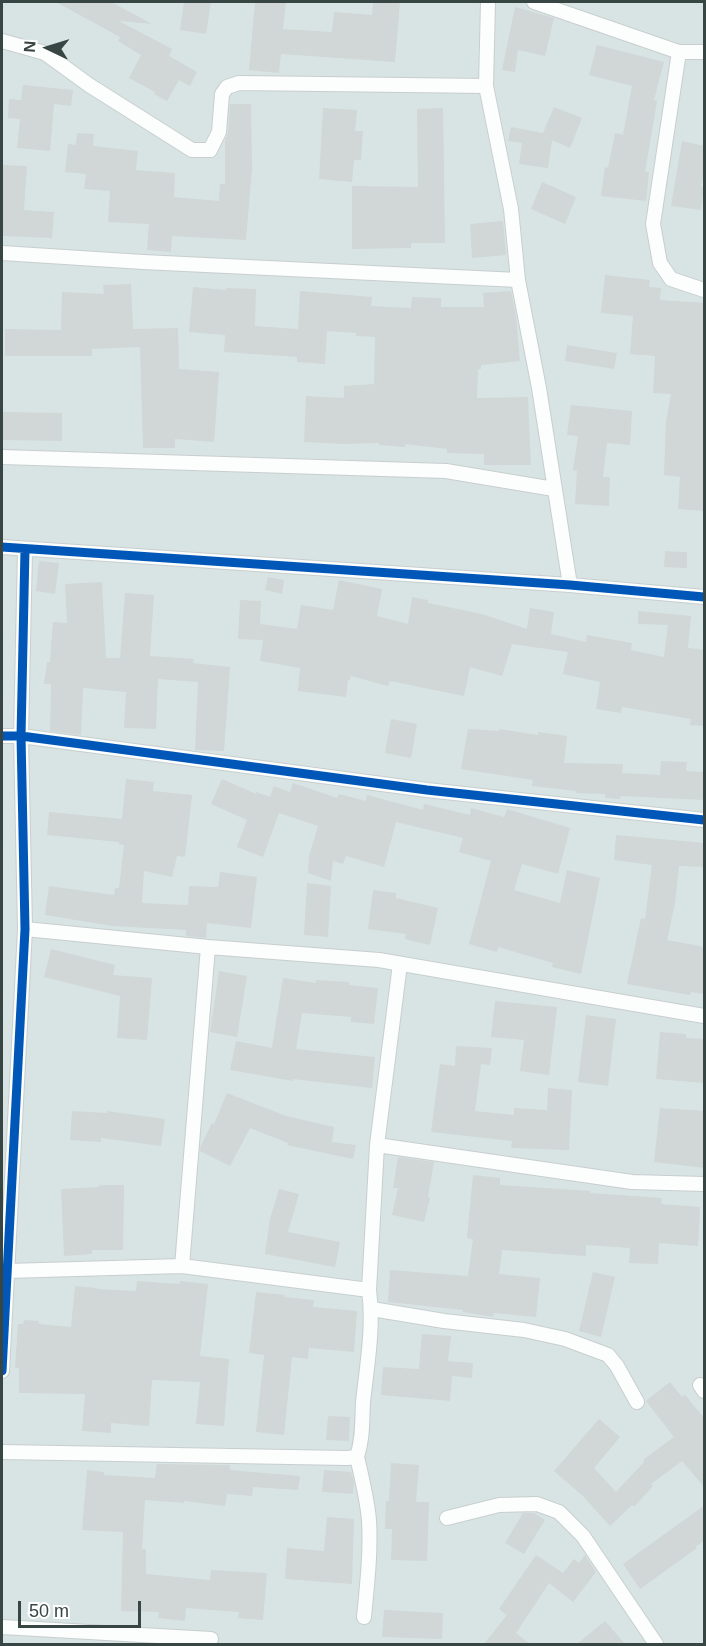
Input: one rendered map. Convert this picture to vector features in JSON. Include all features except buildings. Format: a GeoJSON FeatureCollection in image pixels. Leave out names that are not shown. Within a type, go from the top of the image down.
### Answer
{"type":"FeatureCollection","features":[{"type":"Feature","properties":{"kind":"street"},"geometry":{"type":"LineString","coordinates":[[488,2],[486,86],[511,209],[518,280],[539,388],[570,585]]}},
{"type":"Feature","properties":{"kind":"street"},"geometry":{"type":"LineString","coordinates":[[534,2],[679,52],[705,52]]}},
{"type":"Feature","properties":{"kind":"street"},"geometry":{"type":"LineString","coordinates":[[2,41],[45,53],[89,85],[192,150],[210,150],[219,132],[222,94],[227,87],[239,83],[486,86]]}},
{"type":"Feature","properties":{"kind":"street"},"geometry":{"type":"LineString","coordinates":[[679,52],[653,224],[660,262],[671,279],[705,290]]}},
{"type":"Feature","properties":{"kind":"street"},"geometry":{"type":"LineString","coordinates":[[2,253],[518,280]]}},
{"type":"Feature","properties":{"kind":"street"},"geometry":{"type":"LineString","coordinates":[[2,457],[446,471],[554,489]]}},
{"type":"Feature","properties":{"kind":"street"},"geometry":{"type":"LineString","coordinates":[[2,547],[570,585],[705,597]]}},
{"type":"Feature","properties":{"kind":"street"},"geometry":{"type":"LineString","coordinates":[[2,1371],[25,929],[21,736],[25,549]]}},
{"type":"Feature","properties":{"kind":"street"},"geometry":{"type":"LineString","coordinates":[[2,736],[21,736],[427,790],[705,820]]}},
{"type":"Feature","properties":{"kind":"street"},"geometry":{"type":"LineString","coordinates":[[25,929],[400,964],[705,1016]]}},
{"type":"Feature","properties":{"kind":"street"},"geometry":{"type":"LineString","coordinates":[[182,1266],[208,947]]}},
{"type":"Feature","properties":{"kind":"street"},"geometry":{"type":"LineString","coordinates":[[364,1617],[369,1522],[366,1495],[357,1456],[362,1442],[362,1412],[372,1309],[369,1290],[377,1145],[400,964]]}},
{"type":"Feature","properties":{"kind":"street"},"geometry":{"type":"LineString","coordinates":[[377,1145],[632,1182],[705,1184]]}},
{"type":"Feature","properties":{"kind":"street"},"geometry":{"type":"LineString","coordinates":[[7,1271],[182,1266],[369,1290]]}},
{"type":"Feature","properties":{"kind":"street"},"geometry":{"type":"LineString","coordinates":[[372,1309],[444,1322],[524,1330],[566,1339],[608,1355],[637,1402]]}},
{"type":"Feature","properties":{"kind":"street"},"geometry":{"type":"LineString","coordinates":[[2,1452],[347,1458],[357,1456]]}},
{"type":"Feature","properties":{"kind":"street"},"geometry":{"type":"LineString","coordinates":[[447,1518],[499,1505],[537,1504],[559,1512],[583,1536],[656,1644]]}},
{"type":"Feature","properties":{"kind":"street"},"geometry":{"type":"LineString","coordinates":[[2,1626],[211,1639]]}},
{"type":"Feature","properties":{"kind":"shaded area"},"geometry":{"type":"Polygon","coordinates":[[[2,2],[704,2],[704,1644],[2,1644],[2,2]]]}},
{"type":"Feature","properties":{"kind":"cycle path"},"geometry":{"type":"LineString","coordinates":[[2,547],[570,585],[704,597]]}},
{"type":"Feature","properties":{"kind":"cycle path"},"geometry":{"type":"LineString","coordinates":[[2,1371],[25,929],[21,736],[25,549]]}},
{"type":"Feature","properties":{"kind":"cycle path"},"geometry":{"type":"LineString","coordinates":[[2,736],[21,736],[427,790],[704,820]]}}]}
